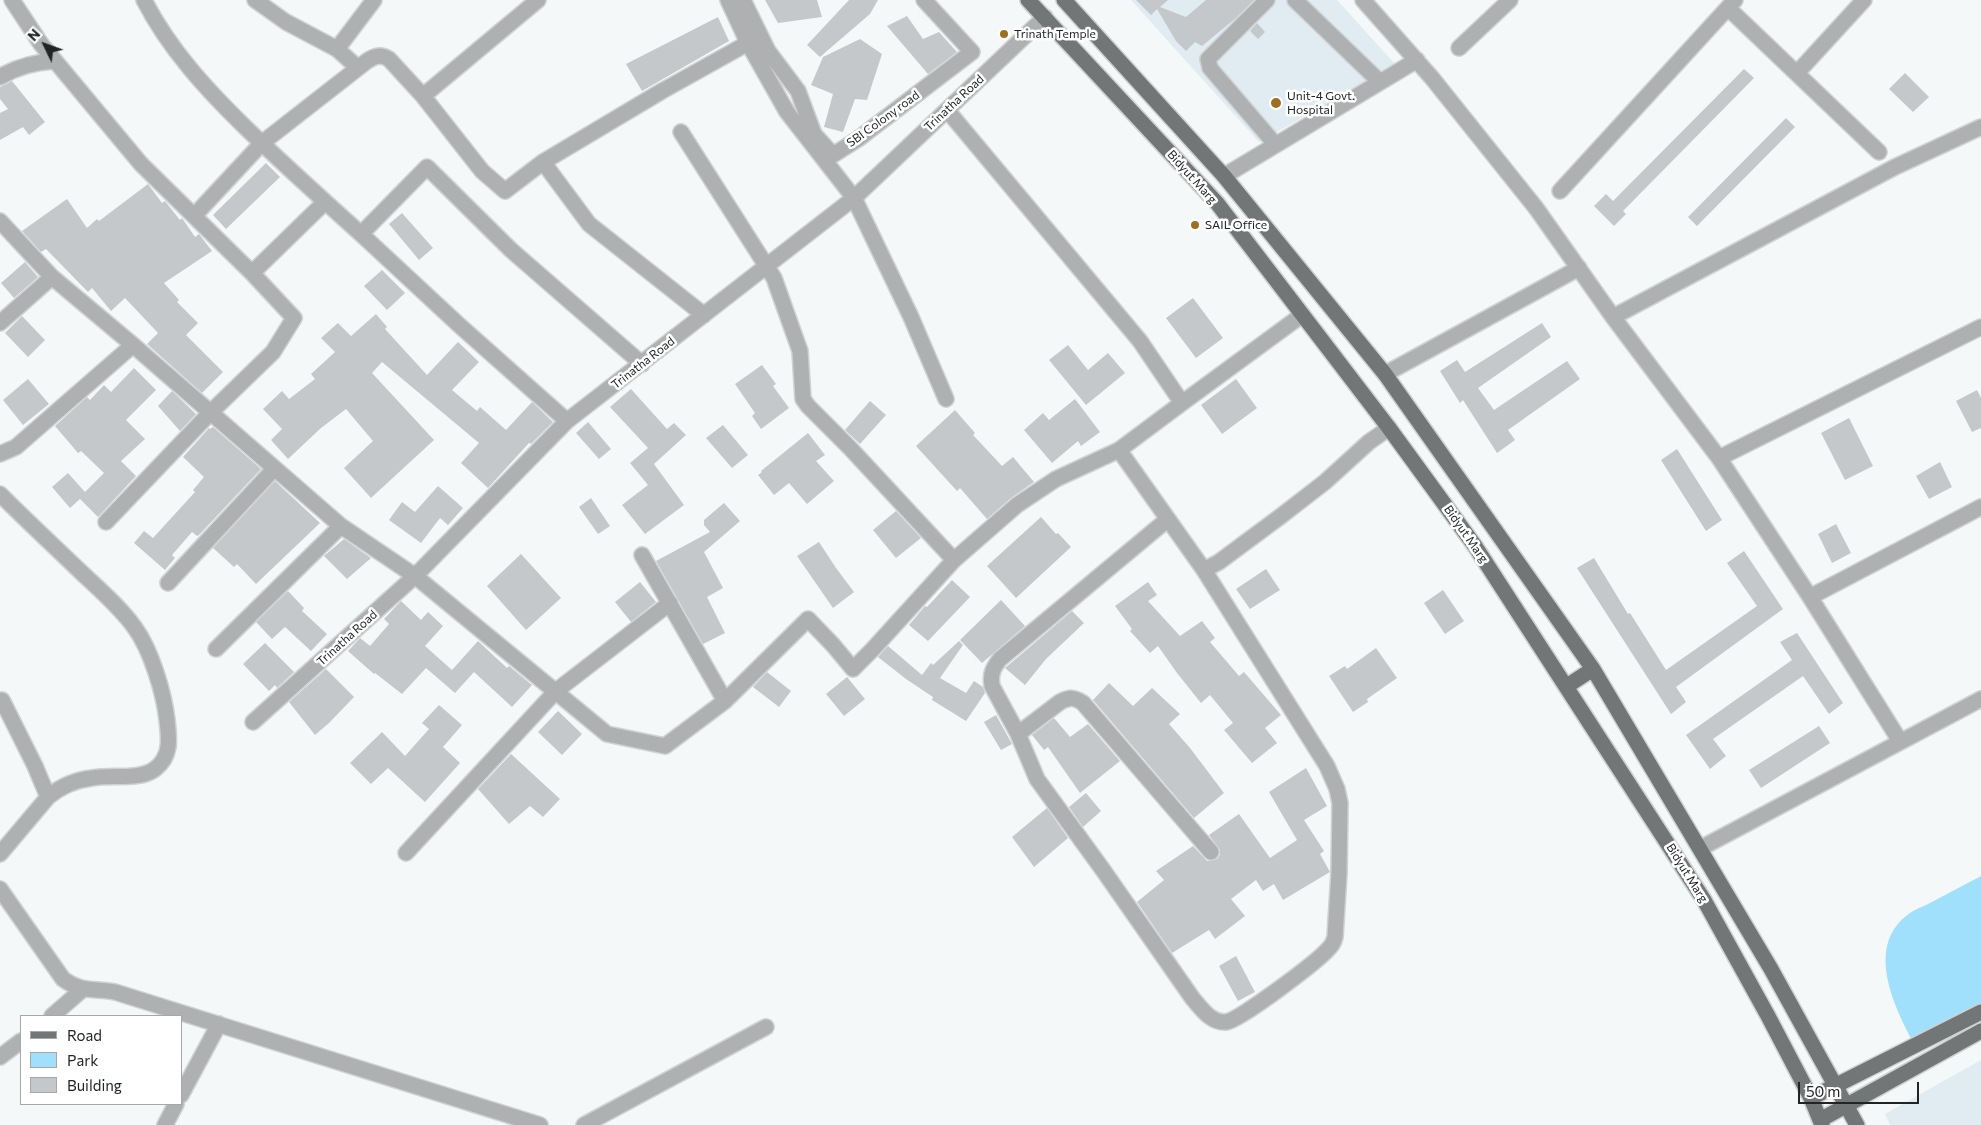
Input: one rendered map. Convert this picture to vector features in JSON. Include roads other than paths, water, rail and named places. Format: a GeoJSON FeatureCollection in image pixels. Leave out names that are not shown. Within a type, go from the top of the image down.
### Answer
{"type":"FeatureCollection","features":[{"type":"Feature","properties":{"kind":"main road","name":"Bidyut Marg"},"geometry":{"type":"LineString","coordinates":[[1028,0],[1217,203],[1389,428],[1475,546],[1704,900],[1811,1098],[1817,1123]]}},
{"type":"Feature","properties":{"kind":"main road","name":"Bidyut Marg"},"geometry":{"type":"LineString","coordinates":[[1064,0],[1224,176],[1385,374],[1593,670],[1701,848],[1847,1104],[1857,1125]]}},
{"type":"Feature","properties":{"kind":"main road"},"geometry":{"type":"LineString","coordinates":[[1567,686],[1593,670]]}},
{"type":"Feature","properties":{"kind":"main road"},"geometry":{"type":"LineString","coordinates":[[1811,1098],[1981,1012]]}},
{"type":"Feature","properties":{"kind":"main road"},"geometry":{"type":"LineString","coordinates":[[1817,1123],[1847,1104],[1981,1031]]}},
{"type":"Feature","properties":{"kind":"street"},"geometry":{"type":"LineString","coordinates":[[12,0],[35,36],[141,164],[252,272],[294,318],[273,352],[210,413],[106,522]]}},
{"type":"Feature","properties":{"kind":"street"},"geometry":{"type":"LineString","coordinates":[[144,0],[169,40],[190,68],[262,143],[459,325],[567,421]]}},
{"type":"Feature","properties":{"kind":"street"},"geometry":{"type":"LineString","coordinates":[[255,0],[286,22],[337,49],[358,68]]}},
{"type":"Feature","properties":{"kind":"street"},"geometry":{"type":"LineString","coordinates":[[337,49],[374,0]]}},
{"type":"Feature","properties":{"kind":"street"},"geometry":{"type":"LineString","coordinates":[[423,96],[538,0]]}},
{"type":"Feature","properties":{"kind":"street"},"geometry":{"type":"LineString","coordinates":[[728,0],[748,43],[787,112],[854,198],[911,318],[946,399]]}},
{"type":"Feature","properties":{"kind":"street","name":"SBI Colony road"},"geometry":{"type":"LineString","coordinates":[[743,0],[768,52],[798,91],[814,134],[833,155],[858,139],[972,52],[924,0]]}},
{"type":"Feature","properties":{"kind":"street"},"geometry":{"type":"LineString","coordinates":[[1267,0],[1208,59],[1210,68],[1275,144]]}},
{"type":"Feature","properties":{"kind":"street"},"geometry":{"type":"LineString","coordinates":[[1295,0],[1380,82]]}},
{"type":"Feature","properties":{"kind":"street"},"geometry":{"type":"LineString","coordinates":[[1363,0],[1417,60],[1536,208],[1718,458],[1810,596],[1900,741]]}},
{"type":"Feature","properties":{"kind":"street"},"geometry":{"type":"LineString","coordinates":[[1459,48],[1510,0]]}},
{"type":"Feature","properties":{"kind":"street"},"geometry":{"type":"LineString","coordinates":[[1796,73],[1864,0]]}},
{"type":"Feature","properties":{"kind":"street"},"geometry":{"type":"LineString","coordinates":[[1560,191],[1732,4],[1796,73],[1879,152]]}},
{"type":"Feature","properties":{"kind":"street","name":"Trinatha Road"},"geometry":{"type":"LineString","coordinates":[[253,722],[415,576],[567,421],[854,198],[1045,17]]}},
{"type":"Feature","properties":{"kind":"street"},"geometry":{"type":"LineString","coordinates":[[194,216],[262,143],[374,57],[383,56],[389,59],[423,96],[482,171],[506,191],[543,162],[662,91],[748,43]]}},
{"type":"Feature","properties":{"kind":"street"},"geometry":{"type":"LineString","coordinates":[[1224,176],[1417,60]]}},
{"type":"Feature","properties":{"kind":"street"},"geometry":{"type":"LineString","coordinates":[[0,77],[21,66],[37,62],[55,61]]}},
{"type":"Feature","properties":{"kind":"street"},"geometry":{"type":"LineString","coordinates":[[947,110],[1140,341],[1182,403]]}},
{"type":"Feature","properties":{"kind":"street"},"geometry":{"type":"LineString","coordinates":[[1613,316],[1895,167],[1981,127]]}},
{"type":"Feature","properties":{"kind":"street"},"geometry":{"type":"LineString","coordinates":[[681,132],[774,278],[800,351],[803,398],[808,406],[850,448],[954,560]]}},
{"type":"Feature","properties":{"kind":"street"},"geometry":{"type":"LineString","coordinates":[[543,162],[589,224],[704,315]]}},
{"type":"Feature","properties":{"kind":"street"},"geometry":{"type":"LineString","coordinates":[[361,234],[427,167],[511,250],[642,364]]}},
{"type":"Feature","properties":{"kind":"street"},"geometry":{"type":"LineString","coordinates":[[252,272],[325,202]]}},
{"type":"Feature","properties":{"kind":"street"},"geometry":{"type":"LineString","coordinates":[[0,221],[52,277],[341,526],[415,576],[556,690],[607,734],[665,746],[724,701],[808,619],[833,644],[853,669],[874,649],[954,560],[1017,505],[1056,478],[1119,450],[1302,315]]}},
{"type":"Feature","properties":{"kind":"street"},"geometry":{"type":"LineString","coordinates":[[1385,374],[1579,268]]}},
{"type":"Feature","properties":{"kind":"street"},"geometry":{"type":"LineString","coordinates":[[0,323],[52,277]]}},
{"type":"Feature","properties":{"kind":"street"},"geometry":{"type":"LineString","coordinates":[[1718,458],[1981,327]]}},
{"type":"Feature","properties":{"kind":"street"},"geometry":{"type":"LineString","coordinates":[[0,454],[16,447],[133,345]]}},
{"type":"Feature","properties":{"kind":"street"},"geometry":{"type":"LineString","coordinates":[[1204,570],[1219,562],[1282,516],[1325,482],[1369,442],[1389,428]]}},
{"type":"Feature","properties":{"kind":"street"},"geometry":{"type":"LineString","coordinates":[[1119,450],[1168,519],[1204,570],[1327,766],[1337,789],[1340,803],[1339,873],[1333,945],[1280,988],[1228,1022],[1216,1021],[1211,1018],[1193,999],[1037,779],[1018,734],[992,686],[993,668],[1000,659],[1168,519]]}},
{"type":"Feature","properties":{"kind":"street"},"geometry":{"type":"LineString","coordinates":[[168,583],[274,469]]}},
{"type":"Feature","properties":{"kind":"street"},"geometry":{"type":"LineString","coordinates":[[0,494],[101,591],[135,627],[145,645],[166,710],[170,744],[166,754],[154,770],[142,774],[93,777],[70,783],[48,797],[0,854]]}},
{"type":"Feature","properties":{"kind":"street"},"geometry":{"type":"LineString","coordinates":[[1810,596],[1981,507]]}},
{"type":"Feature","properties":{"kind":"street"},"geometry":{"type":"LineString","coordinates":[[216,649],[341,526]]}},
{"type":"Feature","properties":{"kind":"street"},"geometry":{"type":"LineString","coordinates":[[642,555],[724,701]]}},
{"type":"Feature","properties":{"kind":"street"},"geometry":{"type":"LineString","coordinates":[[406,853],[556,690],[670,604]]}},
{"type":"Feature","properties":{"kind":"street"},"geometry":{"type":"LineString","coordinates":[[1018,734],[1068,698],[1074,698],[1083,703],[1211,852]]}},
{"type":"Feature","properties":{"kind":"street"},"geometry":{"type":"LineString","coordinates":[[1701,848],[1981,699]]}},
{"type":"Feature","properties":{"kind":"street"},"geometry":{"type":"LineString","coordinates":[[2,700],[35,766],[48,797]]}},
{"type":"Feature","properties":{"kind":"street"},"geometry":{"type":"LineString","coordinates":[[0,889],[63,979],[73,986],[83,989],[115,992],[540,1125]]}},
{"type":"Feature","properties":{"kind":"street"},"geometry":{"type":"LineString","coordinates":[[53,1015],[83,989]]}},
{"type":"Feature","properties":{"kind":"street"},"geometry":{"type":"LineString","coordinates":[[182,1093],[219,1024]]}},
{"type":"Feature","properties":{"kind":"street"},"geometry":{"type":"LineString","coordinates":[[584,1125],[766,1027]]}},
{"type":"Feature","properties":{"kind":"street"},"geometry":{"type":"LineString","coordinates":[[0,1058],[20,1041]]}},
{"type":"Feature","properties":{"kind":"street"},"geometry":{"type":"LineString","coordinates":[[165,1125],[175,1105]]}},
{"type":"Feature","properties":{"kind":"place","name":"Trinath Temple"},"geometry":{"type":"Point","coordinates":[1004,34]}},
{"type":"Feature","properties":{"kind":"place","name":"Unit-4 Govt. Hospital"},"geometry":{"type":"Point","coordinates":[1276,103]}},
{"type":"Feature","properties":{"kind":"place","name":"SAIL Office"},"geometry":{"type":"Point","coordinates":[1195,225]}}]}
